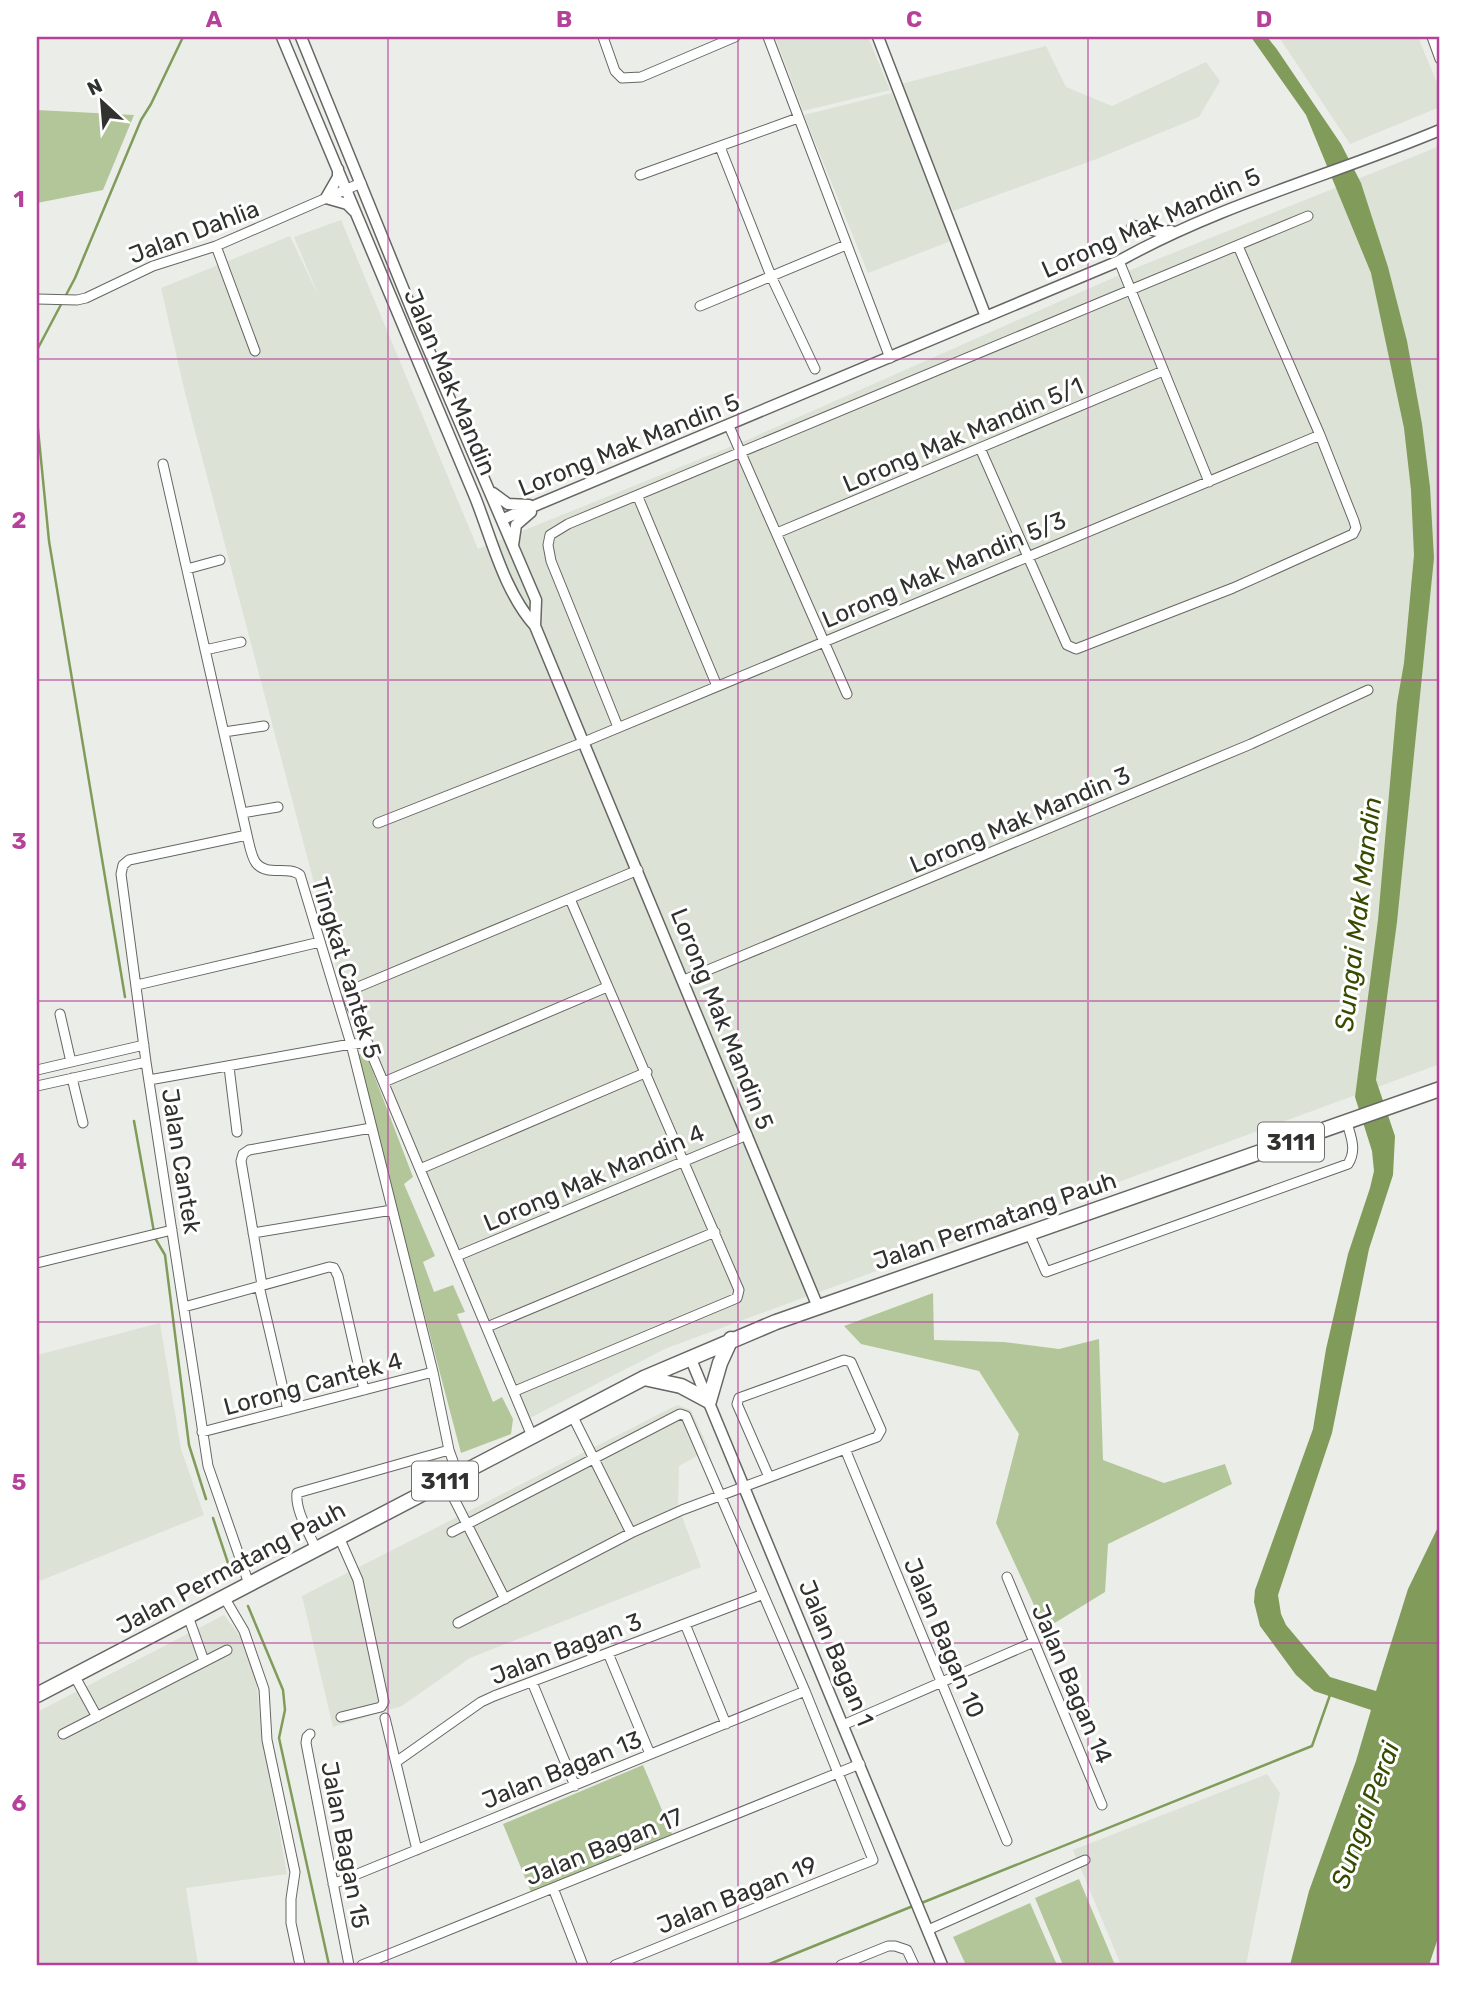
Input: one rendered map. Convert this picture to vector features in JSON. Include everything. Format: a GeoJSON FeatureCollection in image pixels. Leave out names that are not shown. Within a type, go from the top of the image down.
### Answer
{"type":"FeatureCollection","features":[{"type":"Feature","properties":{"kind":"main road","name":"Jalan Permatang Pauh"},"geometry":{"type":"LineString","coordinates":[[37,1695],[644,1378],[731,1339],[1440,1089]]}},
{"type":"Feature","properties":{"kind":"main road"},"geometry":{"type":"LineString","coordinates":[[644,1378],[681,1386],[709,1401],[720,1363],[731,1339]]}},
{"type":"Feature","properties":{"kind":"street","name":"Jalan Mak Mandin"},"geometry":{"type":"LineString","coordinates":[[282,37],[520,609],[536,626]]}},
{"type":"Feature","properties":{"kind":"street","name":"Jalan Mak Mandin"},"geometry":{"type":"LineString","coordinates":[[301,37],[418,326],[503,519]]}},
{"type":"Feature","properties":{"kind":"street"},"geometry":{"type":"LineString","coordinates":[[603,37],[615,71],[622,78],[640,77],[711,41],[735,37]]}},
{"type":"Feature","properties":{"kind":"street"},"geometry":{"type":"LineString","coordinates":[[768,37],[890,358]]}},
{"type":"Feature","properties":{"kind":"street"},"geometry":{"type":"LineString","coordinates":[[878,37],[986,317]]}},
{"type":"Feature","properties":{"kind":"street"},"geometry":{"type":"LineString","coordinates":[[1432,37],[1440,59]]}},
{"type":"Feature","properties":{"kind":"street"},"geometry":{"type":"LineString","coordinates":[[640,174],[798,118]]}},
{"type":"Feature","properties":{"kind":"street","name":"Lorong Mak Mandin 5"},"geometry":{"type":"LineString","coordinates":[[818,1307],[536,626],[536,600],[503,519],[1119,261],[1177,231],[1440,130]]}},
{"type":"Feature","properties":{"kind":"street"},"geometry":{"type":"LineString","coordinates":[[720,147],[771,276],[815,369]]}},
{"type":"Feature","properties":{"kind":"street"},"geometry":{"type":"LineString","coordinates":[[338,169],[338,177],[326,198],[347,204],[357,214]]}},
{"type":"Feature","properties":{"kind":"street","name":"Jalan Dahlia"},"geometry":{"type":"LineString","coordinates":[[37,299],[77,300],[153,266],[216,246],[361,183]]}},
{"type":"Feature","properties":{"kind":"street"},"geometry":{"type":"LineString","coordinates":[[618,727],[551,561],[548,545],[550,535],[558,529],[1308,216]]}},
{"type":"Feature","properties":{"kind":"street"},"geometry":{"type":"LineString","coordinates":[[1133,226],[1163,233],[1177,231]]}},
{"type":"Feature","properties":{"kind":"street"},"geometry":{"type":"LineString","coordinates":[[700,306],[846,245]]}},
{"type":"Feature","properties":{"kind":"street"},"geometry":{"type":"LineString","coordinates":[[216,246],[255,351]]}},
{"type":"Feature","properties":{"kind":"street"},"geometry":{"type":"LineString","coordinates":[[980,448],[1067,645],[1076,649],[1233,588],[1353,534],[1356,528],[1354,521],[1320,435],[1238,246]]}},
{"type":"Feature","properties":{"kind":"street"},"geometry":{"type":"LineString","coordinates":[[1119,261],[1209,482]]}},
{"type":"Feature","properties":{"kind":"street","name":"Lorong Mak Mandin 5/1"},"geometry":{"type":"LineString","coordinates":[[776,533],[1163,371]]}},
{"type":"Feature","properties":{"kind":"street"},"geometry":{"type":"LineString","coordinates":[[729,426],[847,694]]}},
{"type":"Feature","properties":{"kind":"street","name":"Lorong Mak Mandin 5/3"},"geometry":{"type":"LineString","coordinates":[[584,741],[1320,435]]}},
{"type":"Feature","properties":{"kind":"street","name":"Tingkat Cantek 5"},"geometry":{"type":"LineString","coordinates":[[163,464],[247,835],[256,862],[265,870],[293,870],[300,875],[351,1044],[433,1372],[452,1478]]}},
{"type":"Feature","properties":{"kind":"street"},"geometry":{"type":"LineString","coordinates":[[488,489],[509,504],[520,506],[548,502]]}},
{"type":"Feature","properties":{"kind":"street"},"geometry":{"type":"LineString","coordinates":[[475,497],[491,515],[503,519],[497,531],[496,553]]}},
{"type":"Feature","properties":{"kind":"street"},"geometry":{"type":"LineString","coordinates":[[638,497],[717,686]]}},
{"type":"Feature","properties":{"kind":"street"},"geometry":{"type":"LineString","coordinates":[[513,546],[516,525],[522,518],[548,502]]}},
{"type":"Feature","properties":{"kind":"street"},"geometry":{"type":"LineString","coordinates":[[187,569],[220,560]]}},
{"type":"Feature","properties":{"kind":"street"},"geometry":{"type":"LineString","coordinates":[[205,650],[241,642]]}},
{"type":"Feature","properties":{"kind":"street","name":"Lorong Mak Mandin 3"},"geometry":{"type":"LineString","coordinates":[[684,980],[1251,744],[1368,690]]}},
{"type":"Feature","properties":{"kind":"street"},"geometry":{"type":"LineString","coordinates":[[224,732],[264,726]]}},
{"type":"Feature","properties":{"kind":"street"},"geometry":{"type":"LineString","coordinates":[[378,823],[584,741]]}},
{"type":"Feature","properties":{"kind":"street"},"geometry":{"type":"LineString","coordinates":[[242,813],[278,807]]}},
{"type":"Feature","properties":{"kind":"street","name":"Jalan Cantek"},"geometry":{"type":"LineString","coordinates":[[247,835],[142,856],[123,865],[121,874],[168,1231],[184,1307],[208,1466],[248,1585]]}},
{"type":"Feature","properties":{"kind":"street"},"geometry":{"type":"LineString","coordinates":[[532,1436],[348,999],[351,990],[638,870]]}},
{"type":"Feature","properties":{"kind":"street"},"geometry":{"type":"LineString","coordinates":[[515,1391],[737,1298],[739,1290],[570,899]]}},
{"type":"Feature","properties":{"kind":"street"},"geometry":{"type":"LineString","coordinates":[[137,985],[320,942]]}},
{"type":"Feature","properties":{"kind":"street"},"geometry":{"type":"LineString","coordinates":[[384,1082],[607,987]]}},
{"type":"Feature","properties":{"kind":"street"},"geometry":{"type":"LineString","coordinates":[[60,1014],[71,1062]]}},
{"type":"Feature","properties":{"kind":"street"},"geometry":{"type":"LineString","coordinates":[[149,1080],[368,1043]]}},
{"type":"Feature","properties":{"kind":"street"},"geometry":{"type":"LineString","coordinates":[[37,1070],[144,1045]]}},
{"type":"Feature","properties":{"kind":"street"},"geometry":{"type":"LineString","coordinates":[[37,1086],[146,1062]]}},
{"type":"Feature","properties":{"kind":"street"},"geometry":{"type":"LineString","coordinates":[[229,1067],[237,1132]]}},
{"type":"Feature","properties":{"kind":"street"},"geometry":{"type":"LineString","coordinates":[[420,1169],[647,1072]]}},
{"type":"Feature","properties":{"kind":"street"},"geometry":{"type":"LineString","coordinates":[[72,1078],[83,1123]]}},
{"type":"Feature","properties":{"kind":"street"},"geometry":{"type":"LineString","coordinates":[[1030,1233],[1046,1272],[1348,1164],[1354,1147],[1347,1122]]}},
{"type":"Feature","properties":{"kind":"street"},"geometry":{"type":"LineString","coordinates":[[288,1410],[260,1285],[241,1161],[243,1154],[249,1150],[371,1128]]}},
{"type":"Feature","properties":{"kind":"street","name":"Lorong Mak Mandin 4"},"geometry":{"type":"LineString","coordinates":[[457,1256],[747,1135]]}},
{"type":"Feature","properties":{"kind":"street"},"geometry":{"type":"LineString","coordinates":[[253,1233],[393,1210]]}},
{"type":"Feature","properties":{"kind":"street"},"geometry":{"type":"LineString","coordinates":[[37,1263],[168,1231]]}},
{"type":"Feature","properties":{"kind":"street"},"geometry":{"type":"LineString","coordinates":[[487,1327],[715,1232]]}},
{"type":"Feature","properties":{"kind":"street"},"geometry":{"type":"LineString","coordinates":[[184,1307],[329,1266],[334,1268],[364,1390]]}},
{"type":"Feature","properties":{"kind":"street","name":"Jalan Bagan 1"},"geometry":{"type":"LineString","coordinates":[[690,1357],[942,1965]]}},
{"type":"Feature","properties":{"kind":"street"},"geometry":{"type":"LineString","coordinates":[[458,1622],[631,1533],[719,1494],[769,1477],[877,1437],[881,1430],[851,1362],[844,1360],[739,1398],[737,1404],[769,1477]]}},
{"type":"Feature","properties":{"kind":"street","name":"Lorong Cantek 4"},"geometry":{"type":"LineString","coordinates":[[202,1432],[433,1372]]}},
{"type":"Feature","properties":{"kind":"street","name":"Jalan Bagan 1"},"geometry":{"type":"LineString","coordinates":[[593,1458],[680,1414],[686,1416],[761,1595],[805,1691],[873,1860]]}},
{"type":"Feature","properties":{"kind":"street"},"geometry":{"type":"LineString","coordinates":[[572,1415],[631,1533]]}},
{"type":"Feature","properties":{"kind":"street","name":"Jalan Bagan 10"},"geometry":{"type":"LineString","coordinates":[[845,1449],[1007,1841]]}},
{"type":"Feature","properties":{"kind":"street"},"geometry":{"type":"LineString","coordinates":[[316,1549],[296,1498],[300,1492],[449,1450]]}},
{"type":"Feature","properties":{"kind":"street"},"geometry":{"type":"LineString","coordinates":[[452,1532],[593,1458]]}},
{"type":"Feature","properties":{"kind":"street"},"geometry":{"type":"LineString","coordinates":[[452,1478],[467,1524],[505,1599]]}},
{"type":"Feature","properties":{"kind":"street"},"geometry":{"type":"LineString","coordinates":[[339,1537],[358,1580],[384,1702],[381,1707],[341,1717]]}},
{"type":"Feature","properties":{"kind":"street","name":"Jalan Bagan 14"},"geometry":{"type":"LineString","coordinates":[[1007,1577],[1102,1805]]}},
{"type":"Feature","properties":{"kind":"street","name":"Jalan Bagan 3"},"geometry":{"type":"LineString","coordinates":[[396,1762],[481,1702],[761,1595]]}},
{"type":"Feature","properties":{"kind":"street"},"geometry":{"type":"LineString","coordinates":[[227,1596],[244,1631],[264,1689],[267,1740],[295,1872],[291,1923],[300,1965]]}},
{"type":"Feature","properties":{"kind":"street"},"geometry":{"type":"LineString","coordinates":[[188,1616],[204,1661]]}},
{"type":"Feature","properties":{"kind":"street"},"geometry":{"type":"LineString","coordinates":[[685,1624],[726,1724]]}},
{"type":"Feature","properties":{"kind":"street"},"geometry":{"type":"LineString","coordinates":[[843,1725],[1034,1642]]}},
{"type":"Feature","properties":{"kind":"street"},"geometry":{"type":"LineString","coordinates":[[63,1734],[227,1650]]}},
{"type":"Feature","properties":{"kind":"street"},"geometry":{"type":"LineString","coordinates":[[608,1653],[650,1754]]}},
{"type":"Feature","properties":{"kind":"street"},"geometry":{"type":"LineString","coordinates":[[75,1675],[97,1717]]}},
{"type":"Feature","properties":{"kind":"street"},"geometry":{"type":"LineString","coordinates":[[532,1682],[575,1786]]}},
{"type":"Feature","properties":{"kind":"street","name":"Jalan Bagan 13"},"geometry":{"type":"LineString","coordinates":[[333,1884],[805,1691]]}},
{"type":"Feature","properties":{"kind":"street"},"geometry":{"type":"LineString","coordinates":[[386,1718],[417,1850]]}},
{"type":"Feature","properties":{"kind":"street","name":"Jalan Bagan 15"},"geometry":{"type":"LineString","coordinates":[[310,1734],[306,1743],[349,1965]]}},
{"type":"Feature","properties":{"kind":"street","name":"Jalan Bagan 17"},"geometry":{"type":"LineString","coordinates":[[362,1965],[385,1961],[553,1888],[860,1764]]}},
{"type":"Feature","properties":{"kind":"street","name":"Jalan Bagan 19"},"geometry":{"type":"LineString","coordinates":[[615,1965],[873,1860]]}},
{"type":"Feature","properties":{"kind":"street"},"geometry":{"type":"LineString","coordinates":[[927,1926],[1085,1860]]}},
{"type":"Feature","properties":{"kind":"street"},"geometry":{"type":"LineString","coordinates":[[553,1888],[583,1965]]}},
{"type":"Feature","properties":{"kind":"street"},"geometry":{"type":"LineString","coordinates":[[841,1965],[888,1946],[907,1950],[914,1965]]}},
{"type":"Feature","properties":{"kind":"shaded area"},"geometry":{"type":"Polygon","coordinates":[[[775,37],[868,37],[890,90],[803,111],[775,37]]]}},
{"type":"Feature","properties":{"kind":"shaded area"},"geometry":{"type":"Polygon","coordinates":[[[1279,37],[1418,37],[1440,90],[1440,107],[1350,144],[1279,37]]]}},
{"type":"Feature","properties":{"kind":"shaded area"},"geometry":{"type":"Polygon","coordinates":[[[1046,46],[1066,87],[1112,106],[1206,62],[1220,81],[1199,117],[1094,160],[953,211],[901,84],[1046,46]]]}},
{"type":"Feature","properties":{"kind":"shaded area"},"geometry":{"type":"Polygon","coordinates":[[[892,93],[951,241],[868,273],[804,115],[892,93]]]}},
{"type":"Feature","properties":{"kind":"shaded area"},"geometry":{"type":"Polygon","coordinates":[[[37,110],[134,115],[103,190],[37,203],[37,110]]]}},
{"type":"Feature","properties":{"kind":"shaded area"},"geometry":{"type":"Polygon","coordinates":[[[1440,146],[1440,1064],[667,1348],[526,1420],[344,997],[185,393],[161,288],[290,236],[320,299],[294,237],[341,220],[478,549],[747,440],[1133,269],[1440,146]]]}},
{"type":"Feature","properties":{"kind":"shaded area"},"geometry":{"type":"Polygon","coordinates":[[[356,1054],[366,1054],[413,1177],[404,1184],[435,1256],[423,1262],[434,1292],[453,1285],[465,1312],[457,1314],[493,1402],[502,1397],[513,1419],[511,1434],[461,1453],[356,1054]]]}},
{"type":"Feature","properties":{"kind":"shaded area"},"geometry":{"type":"Polygon","coordinates":[[[933,1293],[934,1340],[1004,1342],[1059,1349],[1099,1339],[1103,1460],[1164,1483],[1225,1464],[1232,1484],[1108,1544],[1105,1592],[1045,1629],[996,1523],[1019,1434],[979,1371],[861,1344],[844,1326],[933,1293]]]}},
{"type":"Feature","properties":{"kind":"shaded area"},"geometry":{"type":"Polygon","coordinates":[[[160,1323],[181,1449],[204,1515],[37,1582],[37,1355],[160,1323]]]}},
{"type":"Feature","properties":{"kind":"shaded area"},"geometry":{"type":"Polygon","coordinates":[[[677,1405],[691,1410],[709,1449],[679,1466],[678,1506],[701,1567],[470,1658],[402,1706],[333,1727],[302,1596],[677,1405]]]}},
{"type":"Feature","properties":{"kind":"shaded area"},"geometry":{"type":"Polygon","coordinates":[[[224,1615],[243,1640],[255,1670],[262,1735],[287,1874],[186,1888],[198,1965],[37,1965],[37,1712],[224,1615]]]}},
{"type":"Feature","properties":{"kind":"shaded area"},"geometry":{"type":"Polygon","coordinates":[[[643,1765],[672,1834],[531,1892],[503,1824],[643,1765]]]}},
{"type":"Feature","properties":{"kind":"shaded area"},"geometry":{"type":"Polygon","coordinates":[[[1267,1774],[1280,1793],[1246,1965],[1121,1965],[1073,1850],[1267,1774]]]}},
{"type":"Feature","properties":{"kind":"shaded area"},"geometry":{"type":"Polygon","coordinates":[[[1079,1879],[1115,1965],[1063,1965],[1035,1898],[1079,1879]]]}},
{"type":"Feature","properties":{"kind":"shaded area"},"geometry":{"type":"Polygon","coordinates":[[[1030,1903],[1057,1965],[966,1965],[953,1937],[1030,1903]]]}},
{"type":"Feature","properties":{"kind":"water","name":"Sungai Perai"},"geometry":{"type":"Polygon","coordinates":[[[1251,37],[1267,37],[1276,48],[1341,144],[1361,183],[1388,267],[1407,341],[1430,487],[1434,558],[1397,922],[1376,1080],[1395,1136],[1393,1175],[1369,1249],[1332,1433],[1278,1595],[1286,1625],[1330,1677],[1376,1691],[1408,1589],[1440,1523],[1440,1932],[1429,1965],[1290,1965],[1309,1891],[1356,1761],[1371,1710],[1314,1691],[1296,1675],[1260,1626],[1254,1602],[1255,1590],[1313,1429],[1326,1349],[1348,1254],[1374,1171],[1372,1151],[1355,1097],[1378,920],[1397,703],[1404,663],[1414,555],[1411,490],[1404,428],[1371,273],[1306,115],[1251,37]]]}},
{"type":"Feature","properties":{"kind":"waterway"},"geometry":{"type":"LineString","coordinates":[[37,350],[75,278],[141,120],[183,37]]}},
{"type":"Feature","properties":{"kind":"waterway"},"geometry":{"type":"LineString","coordinates":[[37,419],[49,541],[125,997]]}},
{"type":"Feature","properties":{"kind":"waterway"},"geometry":{"type":"LineString","coordinates":[[134,1121],[154,1232]]}},
{"type":"Feature","properties":{"kind":"waterway"},"geometry":{"type":"LineString","coordinates":[[155,1238],[165,1255],[189,1445],[206,1499]]}},
{"type":"Feature","properties":{"kind":"waterway"},"geometry":{"type":"LineString","coordinates":[[213,1518],[232,1575]]}},
{"type":"Feature","properties":{"kind":"waterway"},"geometry":{"type":"LineString","coordinates":[[248,1606],[283,1690],[285,1710],[279,1738],[329,1965]]}},
{"type":"Feature","properties":{"kind":"waterway"},"geometry":{"type":"LineString","coordinates":[[919,1904],[1312,1746],[1330,1695]]}},
{"type":"Feature","properties":{"kind":"waterway"},"geometry":{"type":"LineString","coordinates":[[767,1965],[913,1906]]}},
{"type":"Feature","properties":{"kind":"water label","name":"Sungai Mak Mandin"},"geometry":{"type":"Point","coordinates":[1358,914]}}]}
